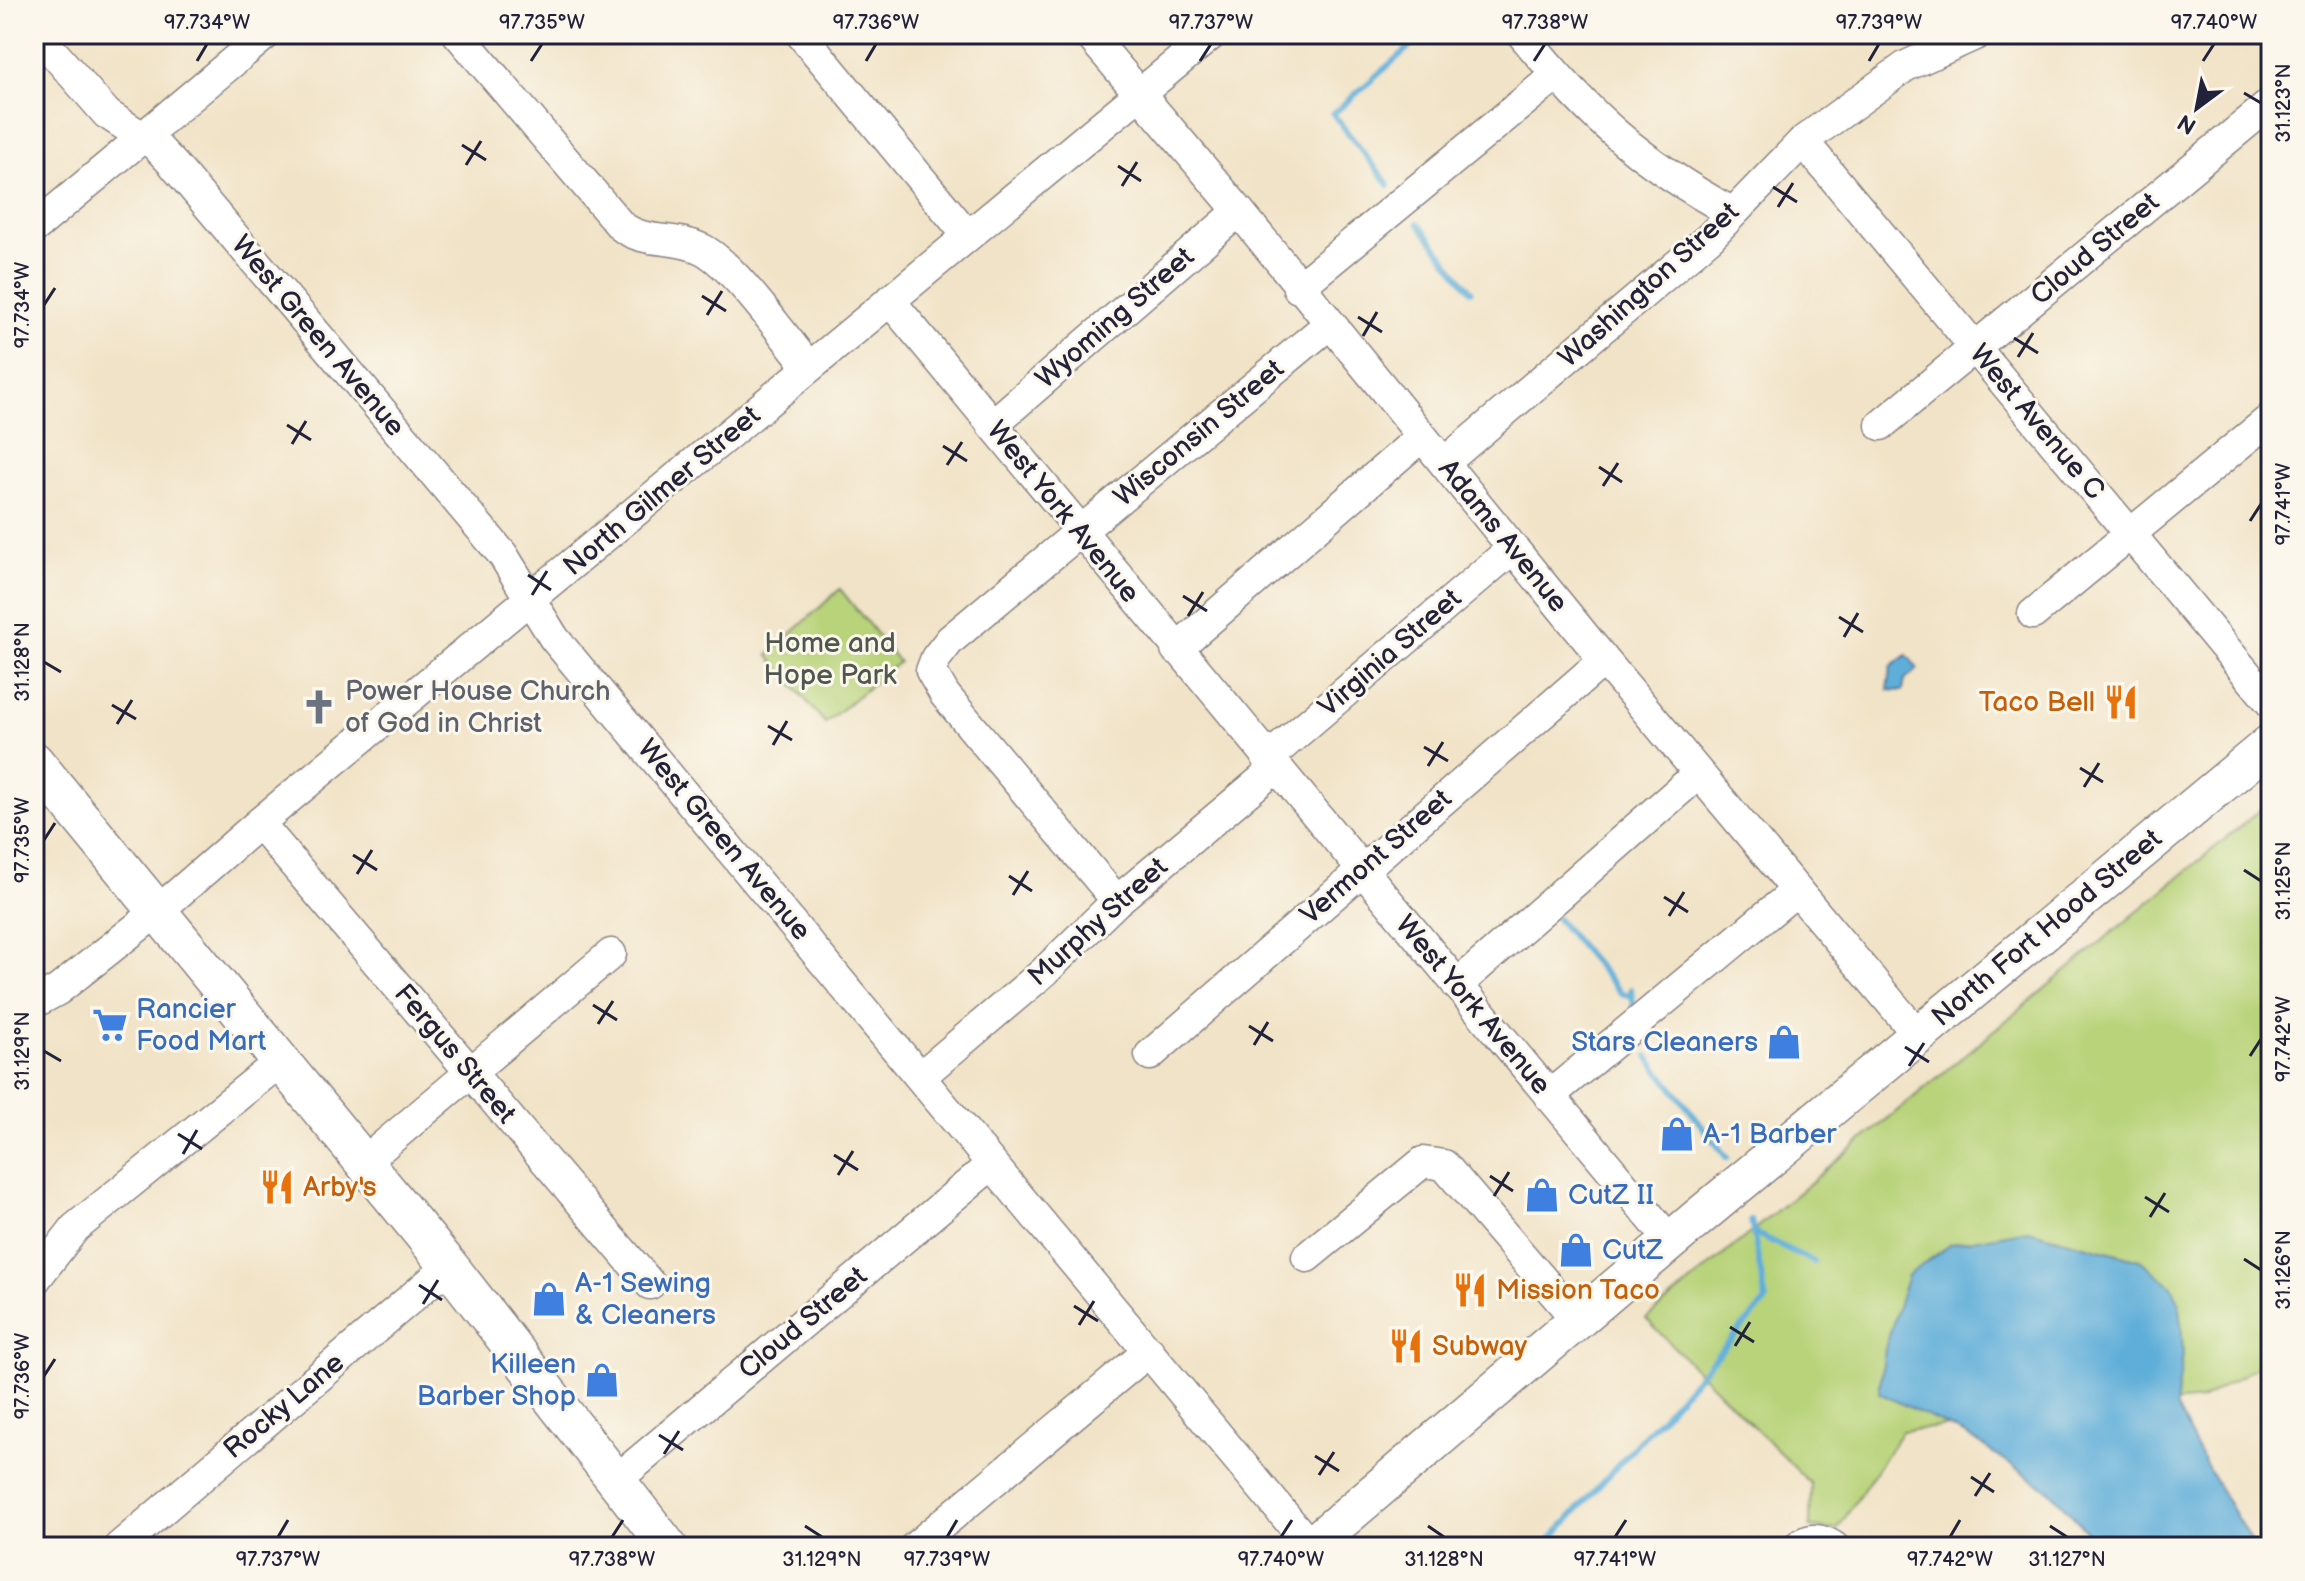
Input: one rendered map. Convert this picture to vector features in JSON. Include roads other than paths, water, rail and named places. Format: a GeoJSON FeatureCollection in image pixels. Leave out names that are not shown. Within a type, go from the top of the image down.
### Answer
{"type":"FeatureCollection","features":[{"type":"Feature","properties":{"kind":"main road","name":"North Fort Hood Street"},"geometry":{"type":"LineString","coordinates":[[1310,1547],[1577,1320],[2271,743]]}},
{"type":"Feature","properties":{"kind":"main road"},"geometry":{"type":"LineString","coordinates":[[34,761],[449,1266],[540,1379],[614,1482],[668,1547]]}},
{"type":"Feature","properties":{"kind":"street","name":"West Green Avenue"},"geometry":{"type":"LineString","coordinates":[[37,34],[107,114],[142,137],[173,164],[493,543],[554,638],[1310,1547]]}},
{"type":"Feature","properties":{"kind":"street"},"geometry":{"type":"LineString","coordinates":[[34,228],[266,34]]}},
{"type":"Feature","properties":{"kind":"street"},"geometry":{"type":"LineString","coordinates":[[458,34],[621,226],[634,236],[688,245],[716,259],[809,367]]}},
{"type":"Feature","properties":{"kind":"street"},"geometry":{"type":"LineString","coordinates":[[801,34],[968,236]]}},
{"type":"Feature","properties":{"kind":"street","name":"Adams Avenue"},"geometry":{"type":"LineString","coordinates":[[1089,34],[1239,211],[1328,325],[1698,774],[1918,1035]]}},
{"type":"Feature","properties":{"kind":"street","name":"North Gilmer Street"},"geometry":{"type":"LineString","coordinates":[[34,1003],[58,990],[159,910],[259,823],[531,601],[1212,34]]}},
{"type":"Feature","properties":{"kind":"street"},"geometry":{"type":"LineString","coordinates":[[1522,34],[1556,75],[1620,140],[1654,167],[1733,213]]}},
{"type":"Feature","properties":{"kind":"street","name":"Washington Street"},"geometry":{"type":"LineString","coordinates":[[1444,463],[1710,237],[1803,141],[1906,66],[1977,34]]}},
{"type":"Feature","properties":{"kind":"street"},"geometry":{"type":"LineString","coordinates":[[1298,288],[1556,75]]}},
{"type":"Feature","properties":{"kind":"street","name":"Cloud Street"},"geometry":{"type":"LineString","coordinates":[[1881,425],[2271,103]]}},
{"type":"Feature","properties":{"kind":"street","name":"West Avenue C"},"geometry":{"type":"LineString","coordinates":[[1803,141],[2271,703]]}},
{"type":"Feature","properties":{"kind":"street","name":"Wyoming Street"},"geometry":{"type":"LineString","coordinates":[[992,425],[1239,211]]}},
{"type":"Feature","properties":{"kind":"street","name":"West York Avenue"},"geometry":{"type":"LineString","coordinates":[[891,302],[1671,1242]]}},
{"type":"Feature","properties":{"kind":"street","name":"Wisconsin Street"},"geometry":{"type":"LineString","coordinates":[[1117,901],[945,695],[931,671],[936,658],[950,640],[1328,325]]}},
{"type":"Feature","properties":{"kind":"street"},"geometry":{"type":"LineString","coordinates":[[2033,614],[2271,418]]}},
{"type":"Feature","properties":{"kind":"street"},"geometry":{"type":"LineString","coordinates":[[1176,649],[1421,437]]}},
{"type":"Feature","properties":{"kind":"street","name":"Virginia Street"},"geometry":{"type":"LineString","coordinates":[[1271,763],[1513,548]]}},
{"type":"Feature","properties":{"kind":"street","name":"Vermont Street"},"geometry":{"type":"LineString","coordinates":[[1150,1055],[1604,660]]}},
{"type":"Feature","properties":{"kind":"street","name":"Murphy Street"},"geometry":{"type":"LineString","coordinates":[[921,1076],[1044,972],[1117,901],[1271,763]]}},
{"type":"Feature","properties":{"kind":"street"},"geometry":{"type":"LineString","coordinates":[[1457,985],[1698,774]]}},
{"type":"Feature","properties":{"kind":"street","name":"Fergus Street"},"geometry":{"type":"LineString","coordinates":[[259,823],[650,1284]]}},
{"type":"Feature","properties":{"kind":"street"},"geometry":{"type":"LineString","coordinates":[[1549,1096],[1797,890]]}},
{"type":"Feature","properties":{"kind":"street"},"geometry":{"type":"LineString","coordinates":[[364,1162],[611,954]]}},
{"type":"Feature","properties":{"kind":"street"},"geometry":{"type":"LineString","coordinates":[[34,1281],[49,1257],[75,1228],[282,1060]]}},
{"type":"Feature","properties":{"kind":"street"},"geometry":{"type":"LineString","coordinates":[[1307,1257],[1423,1162],[1437,1162],[1451,1173],[1577,1320]]}},
{"type":"Feature","properties":{"kind":"street","name":"Cloud Street"},"geometry":{"type":"LineString","coordinates":[[614,1482],[992,1164]]}},
{"type":"Feature","properties":{"kind":"street","name":"Rocky Lane"},"geometry":{"type":"LineString","coordinates":[[119,1547],[449,1266]]}},
{"type":"Feature","properties":{"kind":"street"},"geometry":{"type":"LineString","coordinates":[[915,1547],[1149,1351]]}},
{"type":"Feature","properties":{"kind":"street"},"geometry":{"type":"LineString","coordinates":[[1797,1547],[1805,1540],[1821,1540],[1834,1547]]}},
{"type":"Feature","properties":{"kind":"water"},"geometry":{"type":"Polygon","coordinates":[[[1907,655],[1918,669],[1905,679],[1903,691],[1888,690],[1891,667],[1907,655]]]}},
{"type":"Feature","properties":{"kind":"water"},"geometry":{"type":"Polygon","coordinates":[[[2028,1230],[2140,1260],[2172,1286],[2180,1304],[2183,1354],[2176,1406],[2202,1458],[2254,1547],[2101,1547],[2051,1492],[1966,1435],[1879,1393],[1885,1349],[1908,1275],[1951,1244],[2028,1230]]]}},
{"type":"Feature","properties":{"kind":"waterway"},"geometry":{"type":"LineString","coordinates":[[1389,185],[1333,114],[1424,34]]}},
{"type":"Feature","properties":{"kind":"waterway"},"geometry":{"type":"LineString","coordinates":[[1418,223],[1471,291]]}},
{"type":"Feature","properties":{"kind":"waterway"},"geometry":{"type":"LineString","coordinates":[[1557,919],[1621,993],[1632,996]]}},
{"type":"Feature","properties":{"kind":"waterway"},"geometry":{"type":"LineString","coordinates":[[1631,989],[1634,1007]]}},
{"type":"Feature","properties":{"kind":"waterway"},"geometry":{"type":"LineString","coordinates":[[1648,1057],[1727,1158]]}},
{"type":"Feature","properties":{"kind":"waterway"},"geometry":{"type":"LineString","coordinates":[[1544,1547],[1766,1301],[1751,1220]]}},
{"type":"Feature","properties":{"kind":"waterway"},"geometry":{"type":"LineString","coordinates":[[1753,1232],[1814,1262]]}},
{"type":"Feature","properties":{"kind":"place","name":"Taco Bell"},"geometry":{"type":"Point","coordinates":[2121,702]}},
{"type":"Feature","properties":{"kind":"place","name":"Power House Church of God in Christ"},"geometry":{"type":"Point","coordinates":[319,707]}},
{"type":"Feature","properties":{"kind":"place","name":"Rancier Food Mart"},"geometry":{"type":"Point","coordinates":[110,1025]}},
{"type":"Feature","properties":{"kind":"place","name":"Stars Cleaners"},"geometry":{"type":"Point","coordinates":[1784,1042]}},
{"type":"Feature","properties":{"kind":"place","name":"A-1 Barber"},"geometry":{"type":"Point","coordinates":[1677,1134]}},
{"type":"Feature","properties":{"kind":"place","name":"Arby's"},"geometry":{"type":"Point","coordinates":[277,1187]}},
{"type":"Feature","properties":{"kind":"place","name":"CutZ II"},"geometry":{"type":"Point","coordinates":[1542,1195]}},
{"type":"Feature","properties":{"kind":"place","name":"CutZ"},"geometry":{"type":"Point","coordinates":[1576,1250]}},
{"type":"Feature","properties":{"kind":"place","name":"Mission Taco"},"geometry":{"type":"Point","coordinates":[1470,1290]}},
{"type":"Feature","properties":{"kind":"place","name":"A-1 Sewing & Cleaners"},"geometry":{"type":"Point","coordinates":[549,1299]}},
{"type":"Feature","properties":{"kind":"place","name":"Subway"},"geometry":{"type":"Point","coordinates":[1406,1346]}},
{"type":"Feature","properties":{"kind":"place","name":"Killeen Barber Shop"},"geometry":{"type":"Point","coordinates":[602,1380]}},
{"type":"Feature","properties":{"kind":"park label","name":"Home and Hope Park"},"geometry":{"type":"Point","coordinates":[830,659]}}]}
